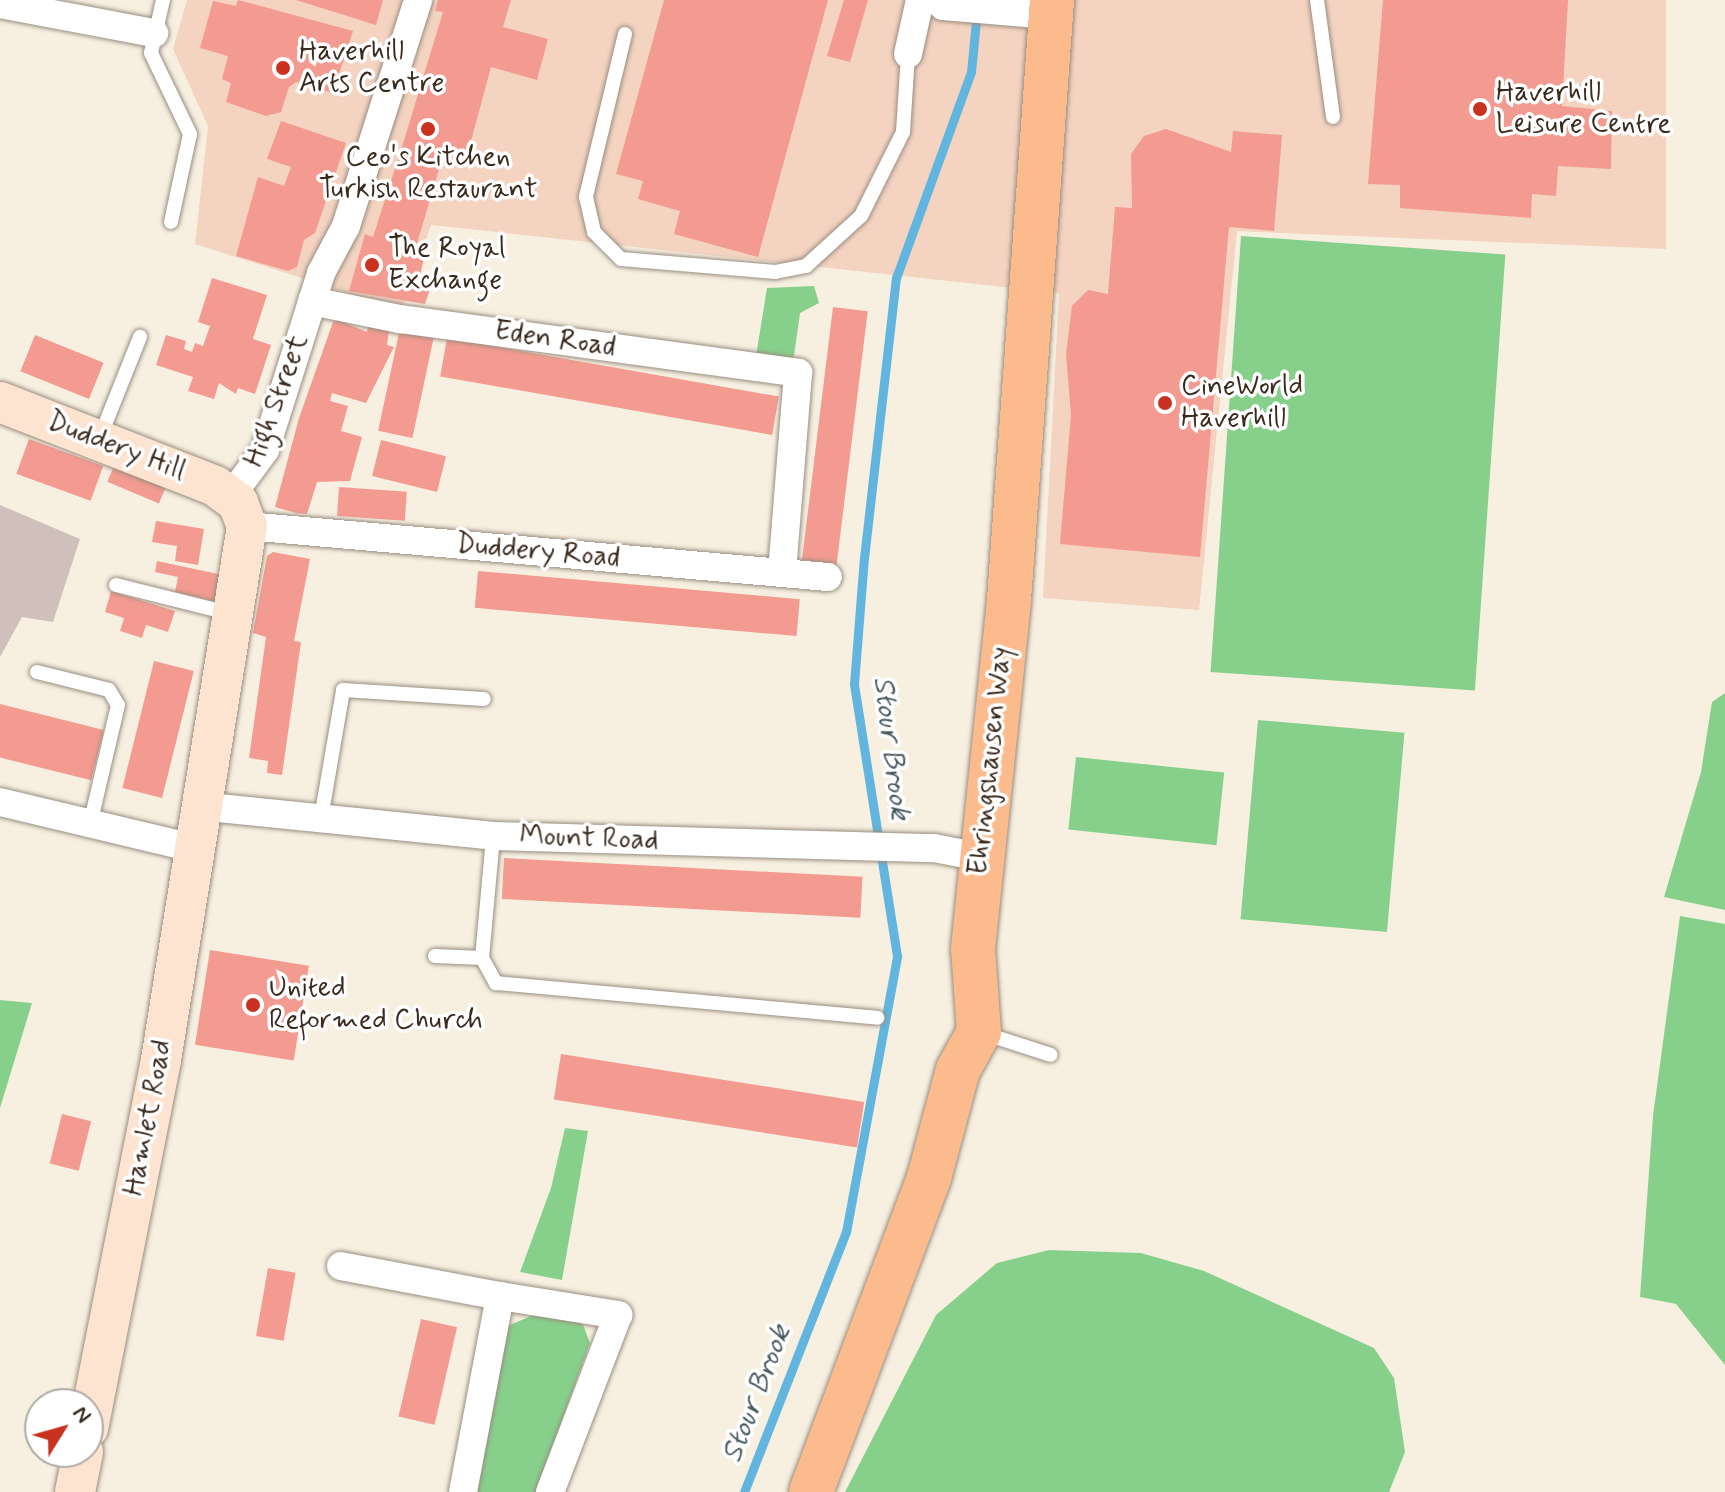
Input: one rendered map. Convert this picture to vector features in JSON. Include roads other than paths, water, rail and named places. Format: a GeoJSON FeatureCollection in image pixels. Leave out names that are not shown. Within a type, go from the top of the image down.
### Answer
{"type":"FeatureCollection","features":[{"type":"Feature","properties":{"kind":"main road","name":"Ehringshausen Way"},"geometry":{"type":"LineString","coordinates":[[979,1032],[973,949],[980,857],[1009,600],[1038,9]]}},
{"type":"Feature","properties":{"kind":"main road"},"geometry":{"type":"LineString","coordinates":[[811,1492],[929,1178],[958,1070],[979,1032]]}},
{"type":"Feature","properties":{"kind":"street","name":"High Street"},"geometry":{"type":"LineString","coordinates":[[199,806],[234,614],[239,511],[265,450],[312,301],[346,226],[418,0]]}},
{"type":"Feature","properties":{"kind":"street"},"geometry":{"type":"LineString","coordinates":[[908,54],[933,2],[1038,9]]}},
{"type":"Feature","properties":{"kind":"street"},"geometry":{"type":"LineString","coordinates":[[0,4],[154,33]]}},
{"type":"Feature","properties":{"kind":"street","name":"Eden Road"},"geometry":{"type":"LineString","coordinates":[[312,301],[400,319],[798,373],[782,571]]}},
{"type":"Feature","properties":{"kind":"street","name":"Duddery Hill"},"geometry":{"type":"LineString","coordinates":[[0,402],[99,440],[239,511]]}},
{"type":"Feature","properties":{"kind":"street","name":"Duddery Road"},"geometry":{"type":"LineString","coordinates":[[239,511],[828,577]]}},
{"type":"Feature","properties":{"kind":"street"},"geometry":{"type":"LineString","coordinates":[[0,802],[193,848]]}},
{"type":"Feature","properties":{"kind":"street","name":"Mount Road"},"geometry":{"type":"LineString","coordinates":[[199,806],[493,836],[921,848],[980,857]]}},
{"type":"Feature","properties":{"kind":"street","name":"Hamlet Road"},"geometry":{"type":"LineString","coordinates":[[96,1388],[161,1060],[199,806]]}},
{"type":"Feature","properties":{"kind":"street"},"geometry":{"type":"LineString","coordinates":[[341,1266],[618,1315],[550,1492]]}},
{"type":"Feature","properties":{"kind":"street"},"geometry":{"type":"LineString","coordinates":[[463,1492],[500,1296]]}},
{"type":"Feature","properties":{"kind":"street"},"geometry":{"type":"LineString","coordinates":[[75,1492],[80,1468]]}},
{"type":"Feature","properties":{"kind":"lane"},"geometry":{"type":"LineString","coordinates":[[163,0],[151,53],[190,134],[171,222]]}},
{"type":"Feature","properties":{"kind":"lane"},"geometry":{"type":"LineString","coordinates":[[1317,0],[1333,117]]}},
{"type":"Feature","properties":{"kind":"lane"},"geometry":{"type":"LineString","coordinates":[[625,34],[586,197],[594,232],[621,259],[775,272],[806,266],[861,216],[903,132],[908,54]]}},
{"type":"Feature","properties":{"kind":"lane"},"geometry":{"type":"LineString","coordinates":[[99,440],[140,337]]}},
{"type":"Feature","properties":{"kind":"lane"},"geometry":{"type":"LineString","coordinates":[[116,585],[234,614]]}},
{"type":"Feature","properties":{"kind":"lane"},"geometry":{"type":"LineString","coordinates":[[37,672],[109,690],[118,705],[90,824]]}},
{"type":"Feature","properties":{"kind":"lane"},"geometry":{"type":"LineString","coordinates":[[321,818],[343,690],[484,699]]}},
{"type":"Feature","properties":{"kind":"lane"},"geometry":{"type":"LineString","coordinates":[[493,836],[482,958],[496,983],[877,1018]]}},
{"type":"Feature","properties":{"kind":"lane"},"geometry":{"type":"LineString","coordinates":[[435,956],[482,958]]}},
{"type":"Feature","properties":{"kind":"lane"},"geometry":{"type":"LineString","coordinates":[[979,1032],[1051,1055]]}},
{"type":"Feature","properties":{"kind":"waterway","name":"Stour Brook"},"geometry":{"type":"LineString","coordinates":[[744,1492],[846,1232],[897,956],[854,684],[864,558],[896,278],[971,72],[977,11]]}},
{"type":"Feature","properties":{"kind":"place","name":"Haverhill Arts Centre"},"geometry":{"type":"Point","coordinates":[283,68]}},
{"type":"Feature","properties":{"kind":"place","name":"Haverhill Leisure Centre"},"geometry":{"type":"Point","coordinates":[1480,109]}},
{"type":"Feature","properties":{"kind":"place","name":"Ceo's Kitchen Turkish Restaurant"},"geometry":{"type":"Point","coordinates":[428,129]}},
{"type":"Feature","properties":{"kind":"place","name":"The Royal Exchange"},"geometry":{"type":"Point","coordinates":[372,265]}},
{"type":"Feature","properties":{"kind":"place","name":"CineWorld Haverhill"},"geometry":{"type":"Point","coordinates":[1165,403]}},
{"type":"Feature","properties":{"kind":"place","name":"United Reformed Church"},"geometry":{"type":"Point","coordinates":[253,1005]}}]}
